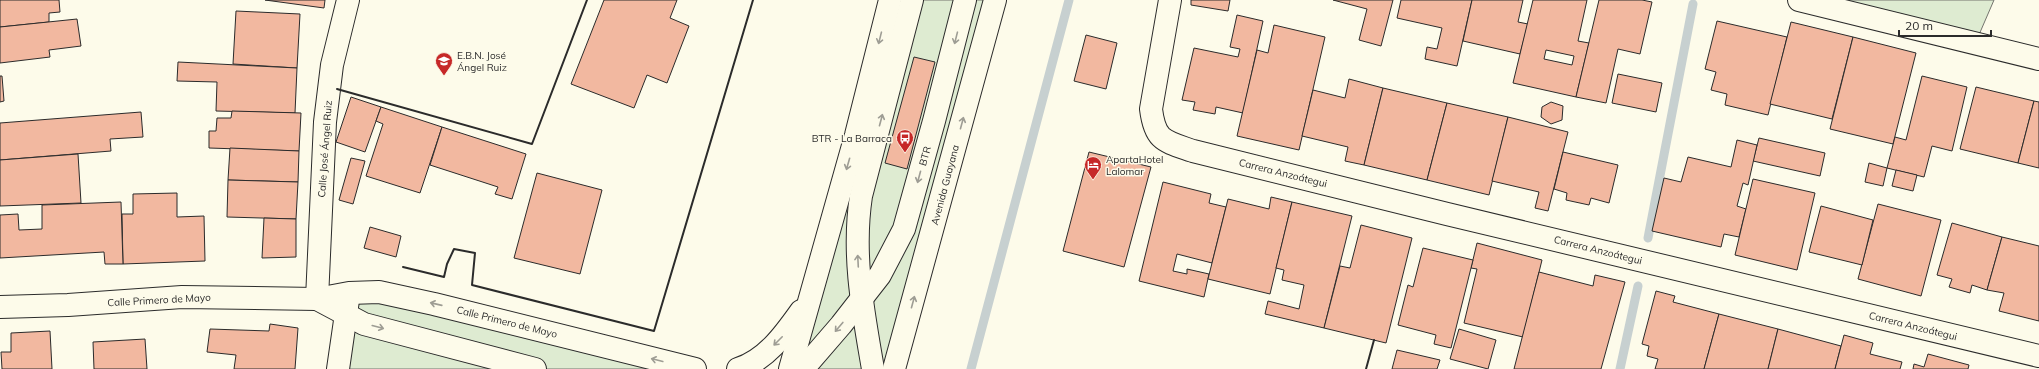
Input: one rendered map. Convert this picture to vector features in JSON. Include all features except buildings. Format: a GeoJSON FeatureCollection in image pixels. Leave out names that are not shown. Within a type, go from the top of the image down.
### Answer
{"type":"FeatureCollection","features":[{"type":"Feature","properties":{"kind":"main road","name":"Calle José Ángel Ruiz"},"geometry":{"type":"LineString","coordinates":[[317,299],[325,122],[332,65],[348,0]]}},
{"type":"Feature","properties":{"kind":"main road"},"geometry":{"type":"LineString","coordinates":[[790,369],[856,135],[890,0]]}},
{"type":"Feature","properties":{"kind":"main road"},"geometry":{"type":"LineString","coordinates":[[873,369],[861,301],[857,235],[861,196],[912,0]]}},
{"type":"Feature","properties":{"kind":"main road","name":"BTR"},"geometry":{"type":"LineString","coordinates":[[803,369],[861,301],[889,259],[909,215],[965,0]]}},
{"type":"Feature","properties":{"kind":"main road","name":"Avenida Guayana"},"geometry":{"type":"LineString","coordinates":[[894,369],[995,0]]}},
{"type":"Feature","properties":{"kind":"main road","name":"Carrera Anzoátegui"},"geometry":{"type":"LineString","coordinates":[[1170,0],[1151,109],[1153,126],[1159,136],[1170,143],[1208,154],[1447,214],[2039,356]]}},
{"type":"Feature","properties":{"kind":"main road"},"geometry":{"type":"LineString","coordinates":[[1799,0],[2039,60]]}},
{"type":"Feature","properties":{"kind":"main road","name":"Calle Primero de Mayo"},"geometry":{"type":"LineString","coordinates":[[0,307],[182,297],[317,299],[349,293],[379,292],[434,304],[695,369]]}},
{"type":"Feature","properties":{"kind":"main road"},"geometry":{"type":"LineString","coordinates":[[338,369],[349,293]]}},
{"type":"Feature","properties":{"kind":"main road","name":"Calle Primero de Mayo"},"geometry":{"type":"LineString","coordinates":[[317,299],[364,324],[535,369]]}},
{"type":"Feature","properties":{"kind":"main road"},"geometry":{"type":"LineString","coordinates":[[738,369],[747,366],[765,354],[784,336],[810,299]]}},
{"type":"Feature","properties":{"kind":"main road"},"geometry":{"type":"LineString","coordinates":[[902,340],[902,369]]}},
{"type":"Feature","properties":{"kind":"green space"},"geometry":{"type":"Polygon","coordinates":[[[890,0],[995,0],[894,369],[790,369],[890,0]]]}},
{"type":"Feature","properties":{"kind":"green space"},"geometry":{"type":"Polygon","coordinates":[[[1799,0],[1994,0],[1975,44],[1799,0]]]}},
{"type":"Feature","properties":{"kind":"green space"},"geometry":{"type":"Polygon","coordinates":[[[349,293],[695,369],[338,369],[349,293]]]}},
{"type":"Feature","properties":{"kind":"waterway"},"geometry":{"type":"LineString","coordinates":[[971,369],[1069,0]]}},
{"type":"Feature","properties":{"kind":"waterway"},"geometry":{"type":"LineString","coordinates":[[1648,238],[1693,4]]}},
{"type":"Feature","properties":{"kind":"waterway"},"geometry":{"type":"LineString","coordinates":[[1620,369],[1638,286]]}},
{"type":"Feature","properties":{"kind":"wall"},"geometry":{"type":"LineString","coordinates":[[337,89],[532,144],[587,0]]}},
{"type":"Feature","properties":{"kind":"wall"},"geometry":{"type":"LineString","coordinates":[[403,267],[444,277],[447,264],[454,249],[475,253],[472,285],[654,331],[753,0]]}},
{"type":"Feature","properties":{"kind":"wall"},"geometry":{"type":"LineString","coordinates":[[1366,369],[1374,340]]}},
{"type":"Feature","properties":{"kind":"place","name":"E.B.N. José Ángel Ruiz"},"geometry":{"type":"Point","coordinates":[444,76]}},
{"type":"Feature","properties":{"kind":"place","name":"BTR - La Barraca"},"geometry":{"type":"Point","coordinates":[905,153]}},
{"type":"Feature","properties":{"kind":"place","name":"ApartaHotel Lalomar"},"geometry":{"type":"Point","coordinates":[1093,180]}}]}
